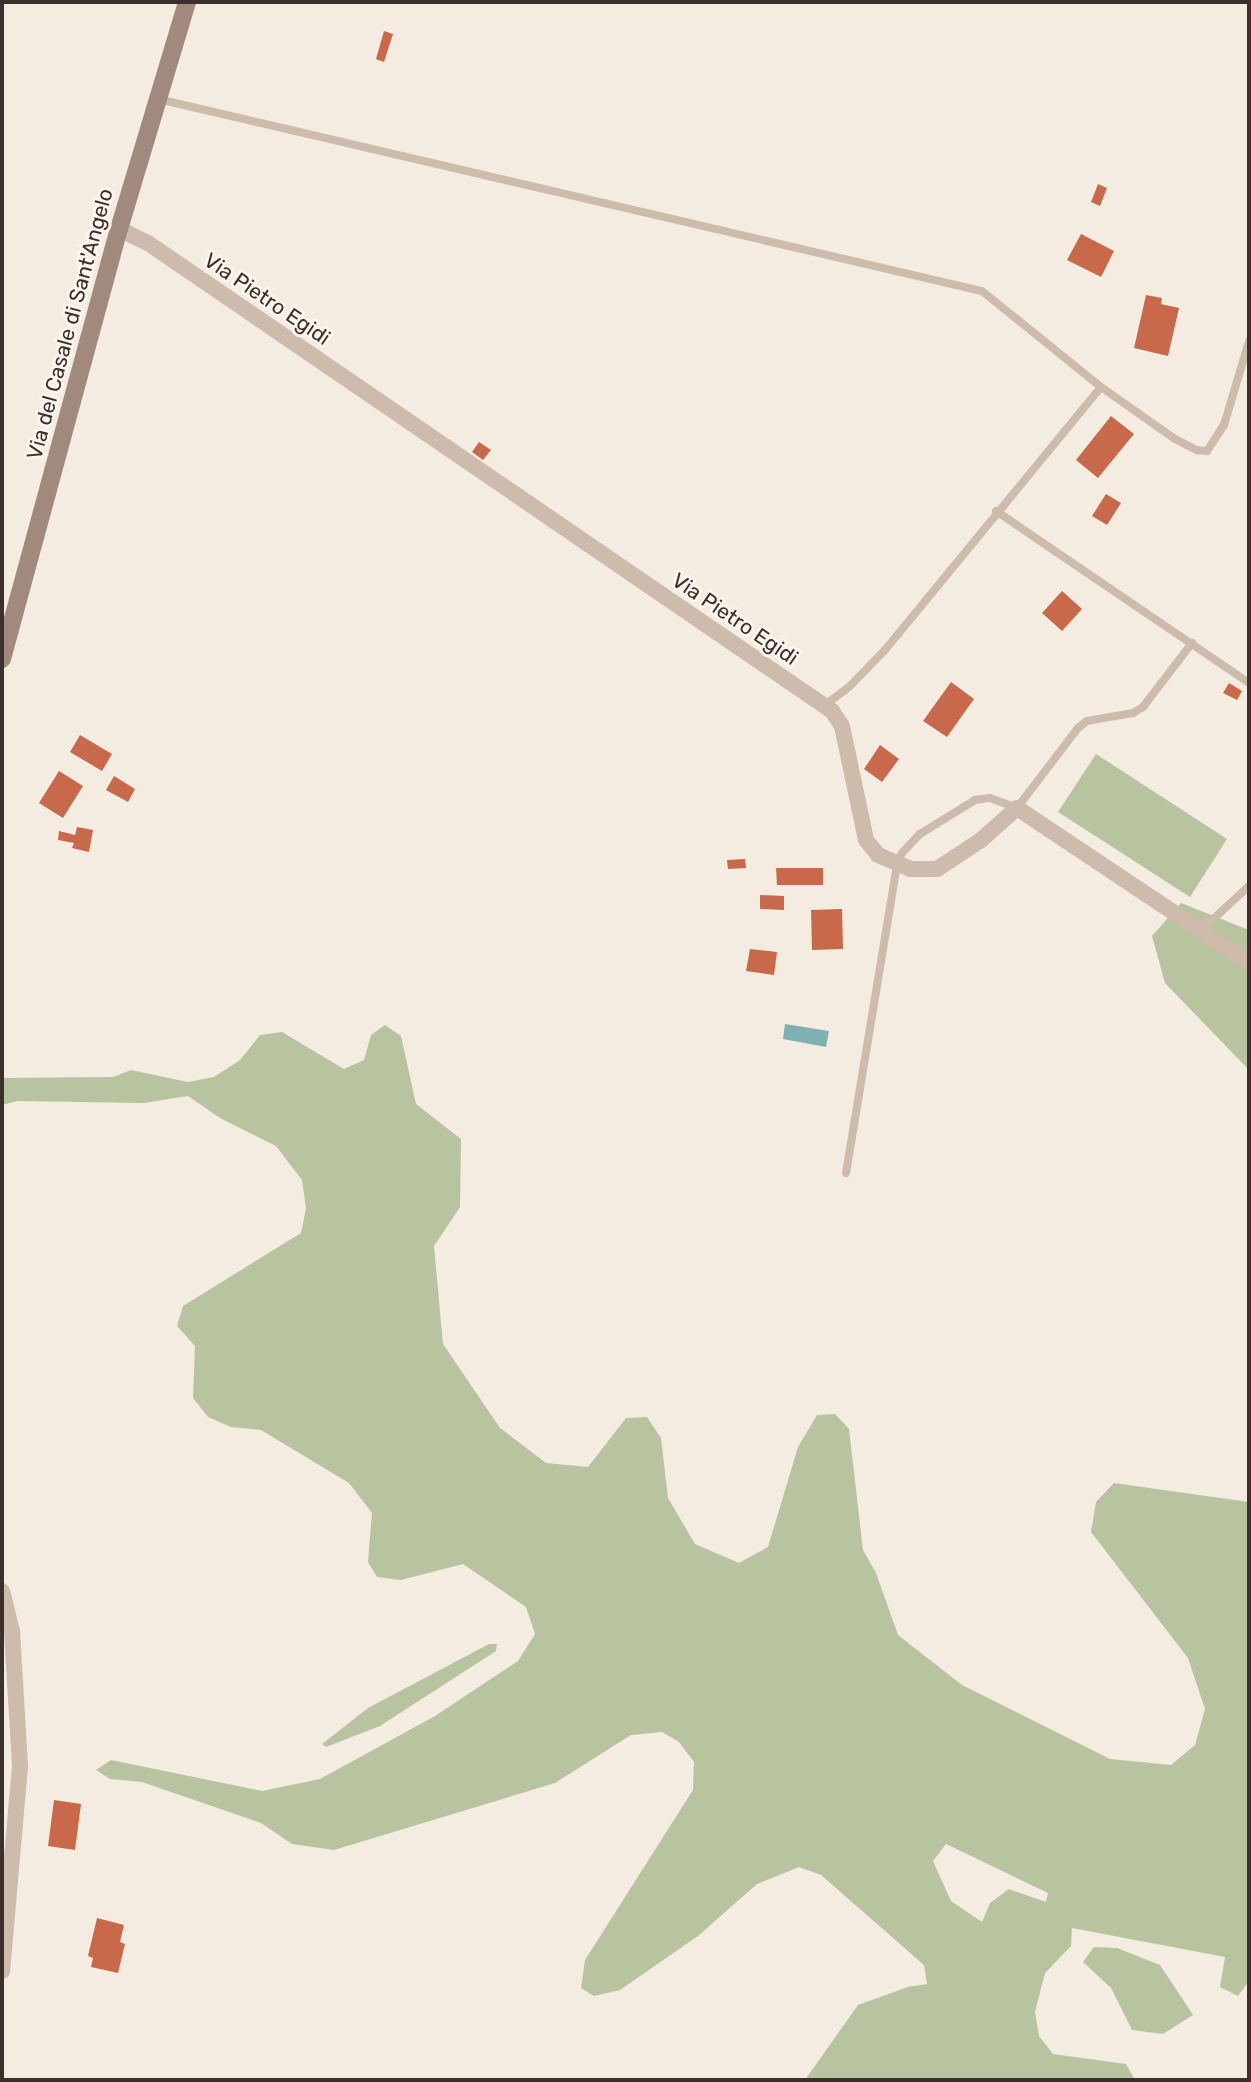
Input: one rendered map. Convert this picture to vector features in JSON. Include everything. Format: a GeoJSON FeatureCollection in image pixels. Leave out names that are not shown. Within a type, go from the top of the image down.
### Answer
{"type":"FeatureCollection","features":[{"type":"Feature","properties":{"kind":"main road","name":"Via del Casale di Sant'Angelo"},"geometry":{"type":"LineString","coordinates":[[2,659],[119,229],[187,2]]}},
{"type":"Feature","properties":{"kind":"street","name":"Via Pietro Egidi"},"geometry":{"type":"LineString","coordinates":[[119,229],[148,243],[825,705],[842,726],[866,840],[878,855],[919,870],[937,869],[981,840],[1017,808]]}},
{"type":"Feature","properties":{"kind":"street"},"geometry":{"type":"LineString","coordinates":[[1017,808],[1249,963]]}},
{"type":"Feature","properties":{"kind":"street"},"geometry":{"type":"LineString","coordinates":[[2,1591],[13,1643],[20,1766],[2,1971]]}},
{"type":"Feature","properties":{"kind":"lane"},"geometry":{"type":"LineString","coordinates":[[158,99],[982,291],[1101,387],[1175,439],[1197,450],[1207,451],[1224,425],[1249,341]]}},
{"type":"Feature","properties":{"kind":"lane"},"geometry":{"type":"LineString","coordinates":[[825,705],[849,687],[885,650],[996,511],[1101,387]]}},
{"type":"Feature","properties":{"kind":"lane"},"geometry":{"type":"LineString","coordinates":[[996,511],[1249,683]]}},
{"type":"Feature","properties":{"kind":"lane"},"geometry":{"type":"LineString","coordinates":[[846,1173],[897,864],[906,847],[920,834],[975,800],[990,798],[1017,808],[1078,728],[1087,721],[1133,713],[1143,707],[1192,643]]}},
{"type":"Feature","properties":{"kind":"lane"},"geometry":{"type":"LineString","coordinates":[[1192,926],[1210,922],[1249,886]]}},
{"type":"Feature","properties":{"kind":"green space"},"geometry":{"type":"Polygon","coordinates":[[[1096,754],[1227,839],[1190,897],[1058,812],[1096,754]]]}},
{"type":"Feature","properties":{"kind":"green space"},"geometry":{"type":"Polygon","coordinates":[[[1181,903],[1249,930],[1249,1070],[1165,983],[1152,936],[1181,903]]]}},
{"type":"Feature","properties":{"kind":"green space"},"geometry":{"type":"Polygon","coordinates":[[[385,1025],[401,1036],[416,1104],[461,1139],[460,1207],[434,1246],[443,1344],[500,1428],[546,1463],[588,1467],[626,1418],[647,1417],[661,1438],[668,1498],[695,1544],[739,1563],[768,1547],[798,1447],[817,1415],[835,1414],[849,1429],[863,1550],[876,1573],[898,1635],[962,1685],[1110,1759],[1171,1765],[1195,1745],[1205,1709],[1188,1658],[1091,1532],[1096,1502],[1114,1483],[1249,1502],[1249,1981],[1238,1996],[1220,1987],[1225,1957],[1072,1928],[1071,1946],[1045,1973],[1035,2012],[1039,2036],[1053,2054],[1126,2064],[1135,2080],[805,2080],[858,2005],[908,1987],[927,1984],[924,1965],[821,1875],[799,1867],[757,1884],[698,1936],[620,1990],[594,1996],[581,1988],[585,1960],[693,1790],[694,1762],[679,1742],[662,1732],[631,1735],[555,1783],[334,1850],[292,1844],[261,1823],[142,1782],[110,1779],[96,1770],[111,1760],[262,1791],[320,1779],[435,1716],[518,1661],[535,1634],[526,1607],[463,1564],[401,1580],[377,1577],[368,1562],[372,1513],[349,1483],[261,1430],[231,1427],[208,1417],[193,1398],[195,1346],[177,1326],[183,1306],[301,1233],[306,1208],[302,1180],[276,1146],[220,1118],[188,1096],[144,1103],[17,1101],[2,1105],[2,1078],[113,1077],[131,1070],[188,1082],[214,1077],[240,1060],[260,1035],[282,1032],[344,1069],[364,1060],[371,1035],[385,1025]],[[946,1844],[933,1861],[951,1901],[982,1922],[990,1903],[1009,1889],[1046,1902],[1048,1893],[946,1844]]]}},
{"type":"Feature","properties":{"kind":"green space"},"geometry":{"type":"Polygon","coordinates":[[[489,1644],[497,1644],[496,1651],[380,1726],[326,1747],[322,1744],[368,1708],[489,1644]]]}},
{"type":"Feature","properties":{"kind":"green space"},"geometry":{"type":"Polygon","coordinates":[[[1094,1947],[1117,1948],[1160,1965],[1193,2015],[1163,2034],[1132,2030],[1111,1988],[1083,1962],[1094,1947]]]}},
{"type":"Feature","properties":{"kind":"water"},"geometry":{"type":"Polygon","coordinates":[[[785,1024],[829,1031],[826,1047],[783,1039],[785,1024]]]}},
{"type":"Feature","properties":{"kind":"building"},"geometry":{"type":"Polygon","coordinates":[[[384,31],[393,34],[384,62],[376,59],[384,31]]]}},
{"type":"Feature","properties":{"kind":"building"},"geometry":{"type":"Polygon","coordinates":[[[1098,184],[1107,188],[1100,206],[1091,202],[1098,184]]]}},
{"type":"Feature","properties":{"kind":"building"},"geometry":{"type":"Polygon","coordinates":[[[1081,234],[1114,251],[1101,277],[1067,260],[1081,234]]]}},
{"type":"Feature","properties":{"kind":"building"},"geometry":{"type":"Polygon","coordinates":[[[1146,295],[1162,298],[1161,304],[1179,308],[1168,356],[1134,348],[1146,295]]]}},
{"type":"Feature","properties":{"kind":"building"},"geometry":{"type":"Polygon","coordinates":[[[1111,416],[1134,434],[1098,478],[1076,460],[1111,416]]]}},
{"type":"Feature","properties":{"kind":"building"},"geometry":{"type":"Polygon","coordinates":[[[479,442],[491,450],[483,460],[472,452],[479,442]]]}},
{"type":"Feature","properties":{"kind":"building"},"geometry":{"type":"Polygon","coordinates":[[[1106,494],[1121,503],[1107,525],[1092,516],[1106,494]]]}},
{"type":"Feature","properties":{"kind":"building"},"geometry":{"type":"Polygon","coordinates":[[[1062,591],[1082,609],[1062,631],[1042,613],[1062,591]]]}},
{"type":"Feature","properties":{"kind":"building"},"geometry":{"type":"Polygon","coordinates":[[[951,682],[974,699],[947,737],[923,721],[951,682]]]}},
{"type":"Feature","properties":{"kind":"building"},"geometry":{"type":"Polygon","coordinates":[[[1229,683],[1242,691],[1237,700],[1223,693],[1229,683]]]}},
{"type":"Feature","properties":{"kind":"building"},"geometry":{"type":"Polygon","coordinates":[[[80,735],[112,754],[102,771],[70,752],[80,735]]]}},
{"type":"Feature","properties":{"kind":"building"},"geometry":{"type":"Polygon","coordinates":[[[880,745],[899,759],[882,782],[864,769],[880,745]]]}},
{"type":"Feature","properties":{"kind":"building"},"geometry":{"type":"Polygon","coordinates":[[[59,771],[83,786],[63,818],[39,803],[59,771]]]}},
{"type":"Feature","properties":{"kind":"building"},"geometry":{"type":"Polygon","coordinates":[[[114,776],[135,789],[128,802],[106,790],[114,776]]]}},
{"type":"Feature","properties":{"kind":"building"},"geometry":{"type":"Polygon","coordinates":[[[77,827],[93,830],[89,852],[72,848],[74,843],[58,840],[59,831],[75,835],[77,827]]]}},
{"type":"Feature","properties":{"kind":"building"},"geometry":{"type":"Polygon","coordinates":[[[745,859],[746,868],[728,869],[727,860],[745,859]]]}},
{"type":"Feature","properties":{"kind":"building"},"geometry":{"type":"Polygon","coordinates":[[[776,868],[823,868],[823,885],[777,885],[776,868]]]}},
{"type":"Feature","properties":{"kind":"building"},"geometry":{"type":"Polygon","coordinates":[[[760,895],[784,896],[784,910],[760,909],[760,895]]]}},
{"type":"Feature","properties":{"kind":"building"},"geometry":{"type":"Polygon","coordinates":[[[842,909],[843,949],[812,950],[811,910],[842,909]]]}},
{"type":"Feature","properties":{"kind":"building"},"geometry":{"type":"Polygon","coordinates":[[[750,949],[777,952],[774,975],[746,971],[750,949]]]}},
{"type":"Feature","properties":{"kind":"building"},"geometry":{"type":"Polygon","coordinates":[[[54,1800],[81,1804],[75,1850],[48,1846],[54,1800]]]}},
{"type":"Feature","properties":{"kind":"building"},"geometry":{"type":"Polygon","coordinates":[[[97,1918],[124,1925],[120,1942],[125,1944],[118,1973],[91,1967],[93,1958],[88,1956],[97,1918]]]}}]}
